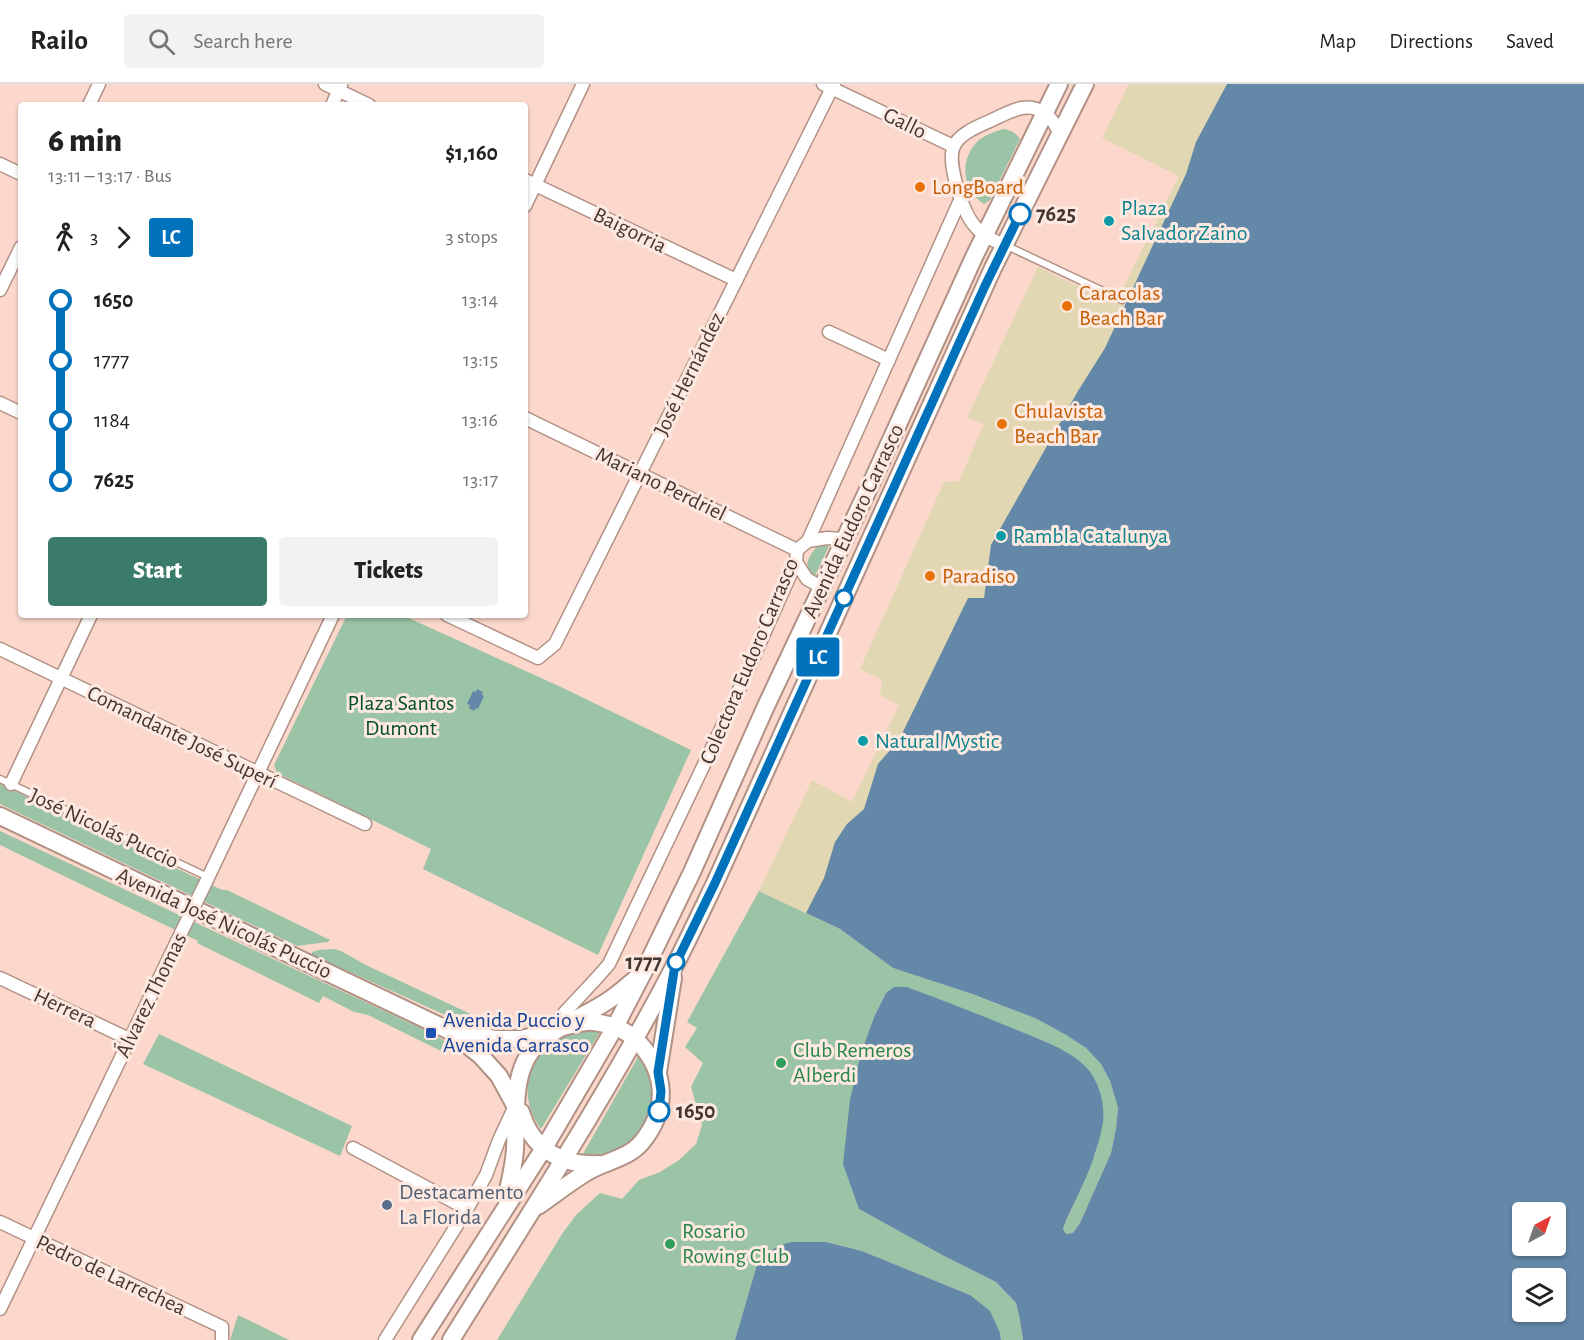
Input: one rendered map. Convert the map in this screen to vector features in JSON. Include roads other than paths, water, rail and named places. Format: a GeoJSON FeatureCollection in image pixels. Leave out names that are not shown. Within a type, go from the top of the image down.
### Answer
{"type":"FeatureCollection","features":[{"type":"Feature","properties":{"kind":"main road","name":"Avenida Eudoro Carrasco"},"geometry":{"type":"LineString","coordinates":[[421,1340],[544,1148],[615,1027],[644,971],[692,872],[766,706],[984,236],[1059,84]]}},
{"type":"Feature","properties":{"kind":"main road","name":"Avenida Eudoro Carrasco"},"geometry":{"type":"LineString","coordinates":[[451,1340],[563,1160],[675,965],[715,883],[1004,245],[1085,84]]}},
{"type":"Feature","properties":{"kind":"main road","name":"Avenida José Nicolás Puccio"},"geometry":{"type":"LineString","coordinates":[[0,816],[448,1030],[480,1055],[499,1076],[532,1136],[544,1148],[563,1160]]}},
{"type":"Feature","properties":{"kind":"main road"},"geometry":{"type":"LineString","coordinates":[[658,1072],[675,965]]}},
{"type":"Feature","properties":{"kind":"main road"},"geometry":{"type":"LineString","coordinates":[[502,1213],[512,1173],[515,1147],[515,1107],[518,1085],[525,1062],[552,1029],[612,999],[644,971]]}},
{"type":"Feature","properties":{"kind":"main road"},"geometry":{"type":"LineString","coordinates":[[532,1210],[587,1172],[624,1156],[640,1144],[652,1129],[659,1111],[661,1091],[658,1072],[649,1053],[634,1038],[615,1027],[587,1022],[552,1029]]}},
{"type":"Feature","properties":{"kind":"main road","name":"Avenida José Nicolás Puccio"},"geometry":{"type":"LineString","coordinates":[[448,1030],[496,1039],[522,1039],[552,1029]]}},
{"type":"Feature","properties":{"kind":"main road"},"geometry":{"type":"LineString","coordinates":[[518,1085],[519,1106],[524,1122]]}},
{"type":"Feature","properties":{"kind":"main road"},"geometry":{"type":"LineString","coordinates":[[563,1160],[584,1165],[606,1163]]}},
{"type":"Feature","properties":{"kind":"street"},"geometry":{"type":"LineString","coordinates":[[90,102],[99,84]]}},
{"type":"Feature","properties":{"kind":"street"},"geometry":{"type":"LineString","coordinates":[[325,84],[340,87],[364,102]]}},
{"type":"Feature","properties":{"kind":"street"},"geometry":{"type":"LineString","coordinates":[[530,182],[583,84]]}},
{"type":"Feature","properties":{"kind":"street","name":"Gallo"},"geometry":{"type":"LineString","coordinates":[[830,85],[953,146]]}},
{"type":"Feature","properties":{"kind":"street","name":"José Hernández"},"geometry":{"type":"LineString","coordinates":[[453,618],[538,658],[555,644],[830,85]]}},
{"type":"Feature","properties":{"kind":"street"},"geometry":{"type":"LineString","coordinates":[[333,102],[340,87]]}},
{"type":"Feature","properties":{"kind":"street","name":"Gallo"},"geometry":{"type":"LineString","coordinates":[[984,236],[972,224],[961,198],[951,162],[953,146],[977,127],[1021,108],[1031,108],[1045,113]]}},
{"type":"Feature","properties":{"kind":"street"},"geometry":{"type":"LineString","coordinates":[[1045,113],[1057,127],[1059,135]]}},
{"type":"Feature","properties":{"kind":"street"},"geometry":{"type":"LineString","coordinates":[[0,164],[18,173]]}},
{"type":"Feature","properties":{"kind":"street","name":"Baigorria"},"geometry":{"type":"LineString","coordinates":[[530,182],[736,280]]}},
{"type":"Feature","properties":{"kind":"street","name":"Colectora Eudoro Carrasco"},"geometry":{"type":"LineString","coordinates":[[552,1029],[609,964],[729,712],[796,556],[808,542],[961,198]]}},
{"type":"Feature","properties":{"kind":"street"},"geometry":{"type":"LineString","coordinates":[[984,236],[1004,245]]}},
{"type":"Feature","properties":{"kind":"street"},"geometry":{"type":"LineString","coordinates":[[0,290],[18,253]]}},
{"type":"Feature","properties":{"kind":"street"},"geometry":{"type":"LineString","coordinates":[[829,332],[889,360]]}},
{"type":"Feature","properties":{"kind":"street"},"geometry":{"type":"LineString","coordinates":[[0,403],[18,412]]}},
{"type":"Feature","properties":{"kind":"street","name":"Mariano Perdriel"},"geometry":{"type":"LineString","coordinates":[[528,419],[796,556],[807,579],[821,587]]}},
{"type":"Feature","properties":{"kind":"street"},"geometry":{"type":"LineString","coordinates":[[808,542],[827,538],[844,539]]}},
{"type":"Feature","properties":{"kind":"street"},"geometry":{"type":"LineString","coordinates":[[6,781],[61,678],[90,618]]}},
{"type":"Feature","properties":{"kind":"street","name":"Álvarez Thomas"},"geometry":{"type":"LineString","coordinates":[[0,1309],[332,618]]}},
{"type":"Feature","properties":{"kind":"street","name":"Comandante José Superí"},"geometry":{"type":"LineString","coordinates":[[0,649],[365,824]]}},
{"type":"Feature","properties":{"kind":"street","name":"Herrera"},"geometry":{"type":"LineString","coordinates":[[0,978],[129,1039]]}},
{"type":"Feature","properties":{"kind":"street"},"geometry":{"type":"LineString","coordinates":[[385,1340],[486,1175],[515,1107]]}},
{"type":"Feature","properties":{"kind":"street"},"geometry":{"type":"LineString","coordinates":[[352,1148],[467,1209]]}},
{"type":"Feature","properties":{"kind":"street","name":"Pedro de Larrechea"},"geometry":{"type":"LineString","coordinates":[[0,1222],[222,1334]]}},
{"type":"Feature","properties":{"kind":"lane"},"geometry":{"type":"LineString","coordinates":[[1004,245],[1122,300]]}},
{"type":"Feature","properties":{"kind":"lane","name":"José Nicolás Puccio"},"geometry":{"type":"LineString","coordinates":[[6,781],[207,880]]}},
{"type":"Feature","properties":{"kind":"water"},"geometry":{"type":"Polygon","coordinates":[[[1227,84],[1584,84],[1584,1340],[1023,1340],[1016,1303],[996,1282],[859,1209],[843,1164],[850,1100],[861,1053],[874,1017],[886,993],[894,987],[907,987],[1044,1041],[1072,1055],[1091,1073],[1100,1093],[1103,1122],[1093,1159],[1063,1229],[1066,1234],[1073,1233],[1080,1223],[1111,1153],[1118,1108],[1110,1081],[1101,1064],[1086,1048],[1037,1019],[975,995],[893,968],[840,929],[806,913],[824,878],[835,842],[847,824],[864,809],[878,764],[899,740],[968,598],[984,598],[991,545],[1078,391],[1105,348],[1186,174],[1196,142],[1227,84]]]}},
{"type":"Feature","properties":{"kind":"water"},"geometry":{"type":"Polygon","coordinates":[[[477,689],[483,692],[484,696],[478,709],[474,711],[467,704],[473,691],[476,692],[477,689]]]}},
{"type":"Feature","properties":{"kind":"water"},"geometry":{"type":"Polygon","coordinates":[[[791,1242],[826,1242],[862,1251],[970,1295],[990,1311],[1001,1340],[735,1340],[758,1261],[773,1249],[791,1242]]]}},
{"type":"Feature","properties":{"kind":"place","name":"LongBoard"},"geometry":{"type":"Point","coordinates":[920,187]}},
{"type":"Feature","properties":{"kind":"place","name":"7625"},"geometry":{"type":"Point","coordinates":[1020,214]}},
{"type":"Feature","properties":{"kind":"place","name":"Plaza Salvador Zaino"},"geometry":{"type":"Point","coordinates":[1109,221]}},
{"type":"Feature","properties":{"kind":"place","name":"Caracolas Beach Bar"},"geometry":{"type":"Point","coordinates":[1067,306]}},
{"type":"Feature","properties":{"kind":"place","name":"Chulavista Beach Bar"},"geometry":{"type":"Point","coordinates":[1002,424]}},
{"type":"Feature","properties":{"kind":"place","name":"Rambla Catalunya"},"geometry":{"type":"Point","coordinates":[1001,536]}},
{"type":"Feature","properties":{"kind":"place","name":"Paradiso"},"geometry":{"type":"Point","coordinates":[930,576]}},
{"type":"Feature","properties":{"kind":"place","name":"Natural Mystic"},"geometry":{"type":"Point","coordinates":[863,741]}},
{"type":"Feature","properties":{"kind":"place","name":"1777"},"geometry":{"type":"Point","coordinates":[676,962]}},
{"type":"Feature","properties":{"kind":"place","name":"Avenida Puccio y Avenida Carrasco"},"geometry":{"type":"Point","coordinates":[431,1033]}},
{"type":"Feature","properties":{"kind":"place","name":"Club Remeros Alberdi"},"geometry":{"type":"Point","coordinates":[781,1063]}},
{"type":"Feature","properties":{"kind":"place","name":"1650"},"geometry":{"type":"Point","coordinates":[659,1111]}},
{"type":"Feature","properties":{"kind":"place","name":"Destacamento La Florida"},"geometry":{"type":"Point","coordinates":[387,1205]}},
{"type":"Feature","properties":{"kind":"place","name":"Rosario Rowing Club"},"geometry":{"type":"Point","coordinates":[670,1244]}},
{"type":"Feature","properties":{"kind":"park label","name":"Plaza Santos Dumont"},"geometry":{"type":"Point","coordinates":[401,716]}}]}
